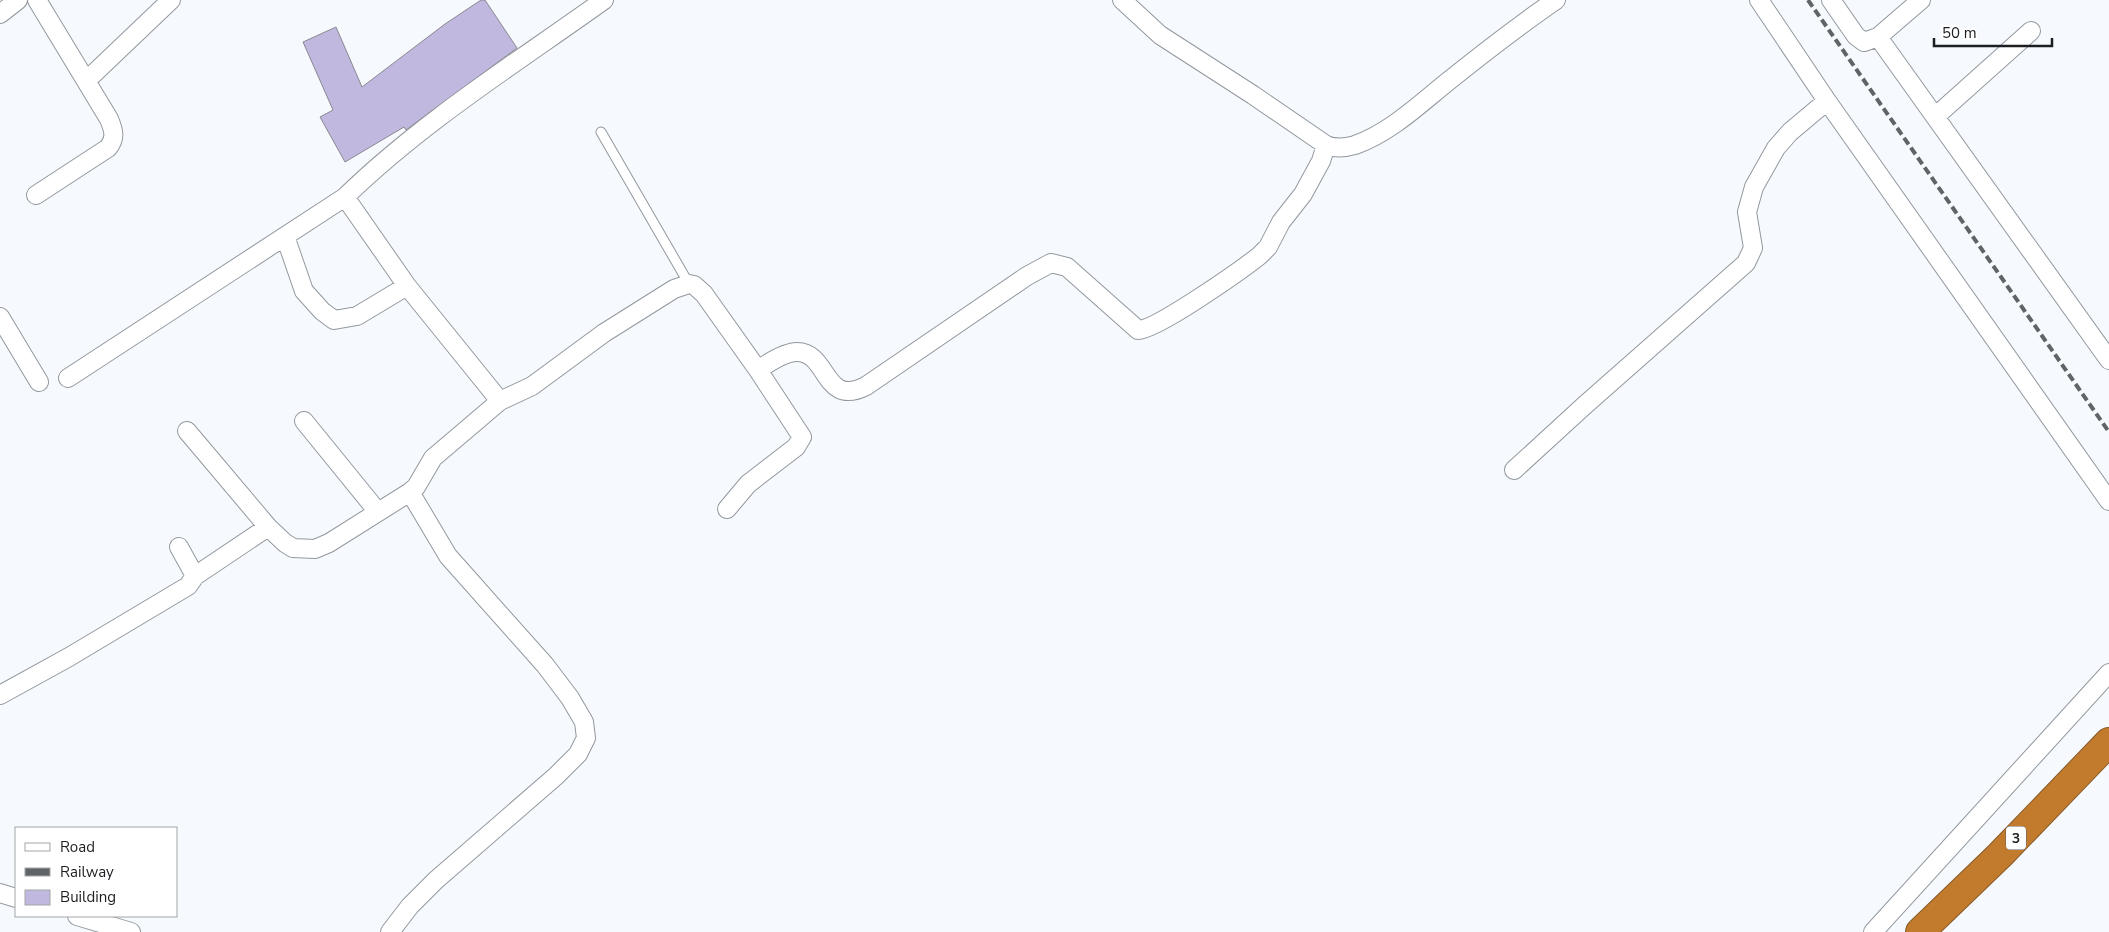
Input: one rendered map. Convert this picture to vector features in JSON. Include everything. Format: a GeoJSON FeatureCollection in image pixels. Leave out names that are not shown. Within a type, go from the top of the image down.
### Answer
{"type":"FeatureCollection","features":[{"type":"Feature","properties":{"kind":"highway","name":"3"},"geometry":{"type":"LineString","coordinates":[[1920,932],[2000,855],[2109,742]]}},
{"type":"Feature","properties":{"kind":"street"},"geometry":{"type":"LineString","coordinates":[[0,14],[18,0]]}},
{"type":"Feature","properties":{"kind":"street"},"geometry":{"type":"LineString","coordinates":[[36,195],[108,148],[113,142],[114,132],[109,119],[37,0]]}},
{"type":"Feature","properties":{"kind":"street"},"geometry":{"type":"LineString","coordinates":[[86,81],[171,0]]}},
{"type":"Feature","properties":{"kind":"street"},"geometry":{"type":"LineString","coordinates":[[68,378],[345,198],[367,176],[433,122],[604,0]]}},
{"type":"Feature","properties":{"kind":"street"},"geometry":{"type":"LineString","coordinates":[[1122,0],[1160,35],[1333,148],[1344,148],[1357,144],[1386,128],[1414,109],[1494,44],[1556,0]]}},
{"type":"Feature","properties":{"kind":"street"},"geometry":{"type":"LineString","coordinates":[[1759,0],[1827,101],[2109,501]]}},
{"type":"Feature","properties":{"kind":"street"},"geometry":{"type":"LineString","coordinates":[[1831,0],[1859,40],[1864,42],[1878,37],[1922,0]]}},
{"type":"Feature","properties":{"kind":"street"},"geometry":{"type":"LineString","coordinates":[[1936,116],[2031,31]]}},
{"type":"Feature","properties":{"kind":"street"},"geometry":{"type":"LineString","coordinates":[[1878,37],[2109,360]]}},
{"type":"Feature","properties":{"kind":"street"},"geometry":{"type":"LineString","coordinates":[[1514,470],[1746,263],[1753,248],[1747,212],[1754,187],[1776,148],[1790,132],[1827,101]]}},
{"type":"Feature","properties":{"kind":"street"},"geometry":{"type":"LineString","coordinates":[[758,370],[789,354],[796,352],[806,354],[836,387],[842,391],[855,392],[906,360],[1026,276],[1052,263],[1060,263],[1074,272],[1138,330],[1152,326],[1247,266],[1263,252],[1303,194],[1321,161],[1326,145]]}},
{"type":"Feature","properties":{"kind":"street"},"geometry":{"type":"LineString","coordinates":[[345,198],[407,286],[500,400]]}},
{"type":"Feature","properties":{"kind":"street"},"geometry":{"type":"LineString","coordinates":[[285,236],[304,291],[322,311],[334,320],[357,316],[407,286]]}},
{"type":"Feature","properties":{"kind":"street"},"geometry":{"type":"LineString","coordinates":[[187,431],[268,527],[285,543],[293,548],[315,549],[348,532],[410,492],[416,487],[433,458],[500,400],[532,386],[604,333],[674,289],[689,284],[694,285],[704,294],[758,370],[802,437],[796,448],[748,484],[727,509]]}},
{"type":"Feature","properties":{"kind":"street"},"geometry":{"type":"LineString","coordinates":[[0,318],[39,382]]}},
{"type":"Feature","properties":{"kind":"street"},"geometry":{"type":"LineString","coordinates":[[304,421],[378,512]]}},
{"type":"Feature","properties":{"kind":"street"},"geometry":{"type":"LineString","coordinates":[[390,932],[410,906],[436,880],[556,776],[578,754],[586,738],[584,722],[565,691],[545,665],[448,556],[410,492]]}},
{"type":"Feature","properties":{"kind":"street"},"geometry":{"type":"LineString","coordinates":[[0,694],[69,657],[188,586],[195,576],[268,527]]}},
{"type":"Feature","properties":{"kind":"street"},"geometry":{"type":"LineString","coordinates":[[179,547],[195,576]]}},
{"type":"Feature","properties":{"kind":"street"},"geometry":{"type":"LineString","coordinates":[[1873,932],[2109,673]]}},
{"type":"Feature","properties":{"kind":"street"},"geometry":{"type":"LineString","coordinates":[[0,893],[15,898]]}},
{"type":"Feature","properties":{"kind":"street"},"geometry":{"type":"LineString","coordinates":[[80,917],[131,932]]}},
{"type":"Feature","properties":{"kind":"lane"},"geometry":{"type":"LineString","coordinates":[[601,132],[689,284]]}},
{"type":"Feature","properties":{"kind":"building"},"geometry":{"type":"Polygon","coordinates":[[[481,0],[485,0],[517,48],[406,130],[404,127],[345,162],[320,117],[333,110],[303,42],[336,27],[362,87],[445,24],[481,0]]]}},
{"type":"Feature","properties":{"kind":"railway"},"geometry":{"type":"LineString","coordinates":[[1808,0],[2109,432]]}}]}
